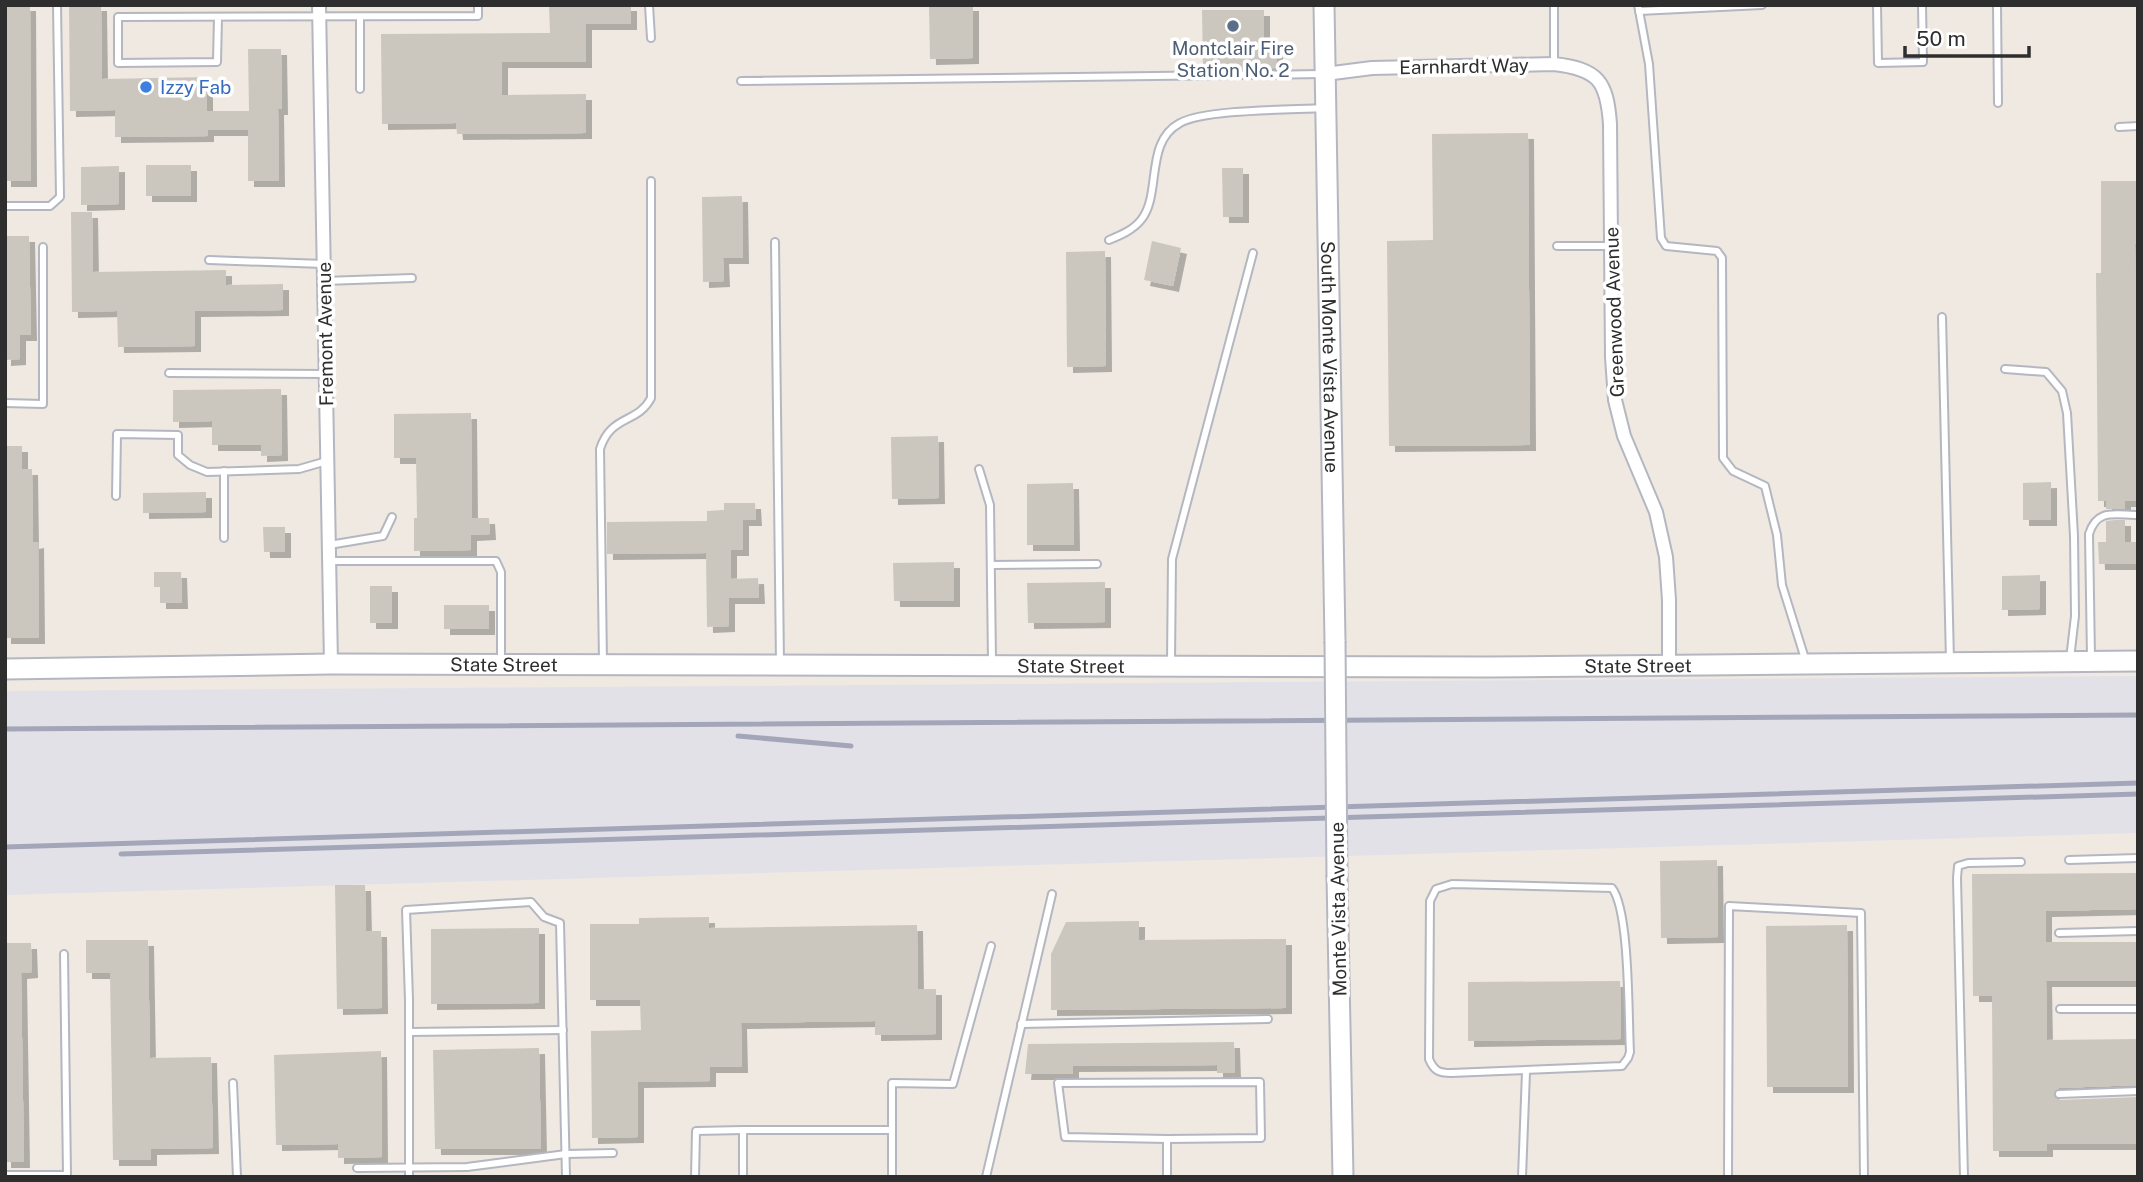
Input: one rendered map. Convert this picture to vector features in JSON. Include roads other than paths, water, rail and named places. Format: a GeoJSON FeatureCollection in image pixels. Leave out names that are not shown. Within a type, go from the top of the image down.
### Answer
{"type":"FeatureCollection","features":[{"type":"Feature","properties":{"kind":"street"},"geometry":{"type":"LineString","coordinates":[[1324,5],[1325,74]]}},
{"type":"Feature","properties":{"kind":"street","name":"Fremont Avenue"},"geometry":{"type":"LineString","coordinates":[[319,11],[331,664]]}},
{"type":"Feature","properties":{"kind":"street","name":"Earnhardt Way"},"geometry":{"type":"LineString","coordinates":[[1325,74],[1372,68],[1554,64],[1579,67],[1599,79]]}},
{"type":"Feature","properties":{"kind":"street","name":"South Monte Vista Avenue"},"geometry":{"type":"LineString","coordinates":[[1325,74],[1335,641]]}},
{"type":"Feature","properties":{"kind":"street","name":"Greenwood Avenue"},"geometry":{"type":"LineString","coordinates":[[1599,79],[1608,98],[1610,124],[1612,357],[1615,400],[1624,436],[1656,512],[1670,600],[1670,664]]}},
{"type":"Feature","properties":{"kind":"street","name":"Monte Vista Avenue"},"geometry":{"type":"LineString","coordinates":[[1335,641],[1343,1177]]}},
{"type":"Feature","properties":{"kind":"street","name":"State Street"},"geometry":{"type":"LineString","coordinates":[[5,669],[331,664],[1486,667],[2138,661]]}},
{"type":"Feature","properties":{"kind":"lane"},"geometry":{"type":"LineString","coordinates":[[5,206],[50,206],[60,197],[57,5]]}},
{"type":"Feature","properties":{"kind":"lane"},"geometry":{"type":"LineString","coordinates":[[218,17],[217,62],[118,63],[118,18],[218,17],[319,11],[360,17],[478,16],[478,5]]}},
{"type":"Feature","properties":{"kind":"lane"},"geometry":{"type":"LineString","coordinates":[[649,5],[651,38]]}},
{"type":"Feature","properties":{"kind":"lane"},"geometry":{"type":"LineString","coordinates":[[1554,5],[1554,64]]}},
{"type":"Feature","properties":{"kind":"lane"},"geometry":{"type":"LineString","coordinates":[[1762,5],[1639,8],[1649,64],[1661,238],[1666,246],[1717,251],[1722,258],[1723,458],[1733,471],[1765,486],[1777,535],[1782,585],[1806,663]]}},
{"type":"Feature","properties":{"kind":"lane"},"geometry":{"type":"LineString","coordinates":[[1877,5],[1878,63],[1923,62],[1922,5]]}},
{"type":"Feature","properties":{"kind":"lane"},"geometry":{"type":"LineString","coordinates":[[1997,5],[1998,103]]}},
{"type":"Feature","properties":{"kind":"lane"},"geometry":{"type":"LineString","coordinates":[[360,17],[360,89]]}},
{"type":"Feature","properties":{"kind":"lane"},"geometry":{"type":"LineString","coordinates":[[741,81],[1325,74]]}},
{"type":"Feature","properties":{"kind":"lane"},"geometry":{"type":"LineString","coordinates":[[1110,240],[1126,233],[1140,222],[1146,213],[1159,151],[1166,132],[1181,122],[1202,116],[1327,108]]}},
{"type":"Feature","properties":{"kind":"lane"},"geometry":{"type":"LineString","coordinates":[[2119,127],[2138,126]]}},
{"type":"Feature","properties":{"kind":"lane"},"geometry":{"type":"LineString","coordinates":[[603,665],[600,449],[605,435],[613,425],[646,408],[651,398],[651,181]]}},
{"type":"Feature","properties":{"kind":"lane"},"geometry":{"type":"LineString","coordinates":[[775,242],[780,666]]}},
{"type":"Feature","properties":{"kind":"lane"},"geometry":{"type":"LineString","coordinates":[[1557,246],[1612,246]]}},
{"type":"Feature","properties":{"kind":"lane"},"geometry":{"type":"LineString","coordinates":[[5,403],[43,404],[43,247]]}},
{"type":"Feature","properties":{"kind":"lane"},"geometry":{"type":"LineString","coordinates":[[1170,667],[1172,559],[1253,253]]}},
{"type":"Feature","properties":{"kind":"lane"},"geometry":{"type":"LineString","coordinates":[[209,260],[324,264]]}},
{"type":"Feature","properties":{"kind":"lane"},"geometry":{"type":"LineString","coordinates":[[324,281],[412,278]]}},
{"type":"Feature","properties":{"kind":"lane"},"geometry":{"type":"LineString","coordinates":[[1942,317],[1950,663]]}},
{"type":"Feature","properties":{"kind":"lane"},"geometry":{"type":"LineString","coordinates":[[2005,369],[2046,372],[2062,391],[2067,413],[2074,537],[2075,616],[2069,661]]}},
{"type":"Feature","properties":{"kind":"lane"},"geometry":{"type":"LineString","coordinates":[[169,373],[326,374]]}},
{"type":"Feature","properties":{"kind":"lane"},"geometry":{"type":"LineString","coordinates":[[116,496],[117,434],[178,435],[178,456],[207,472],[299,469],[327,461]]}},
{"type":"Feature","properties":{"kind":"lane"},"geometry":{"type":"LineString","coordinates":[[979,469],[990,505],[993,667]]}},
{"type":"Feature","properties":{"kind":"lane"},"geometry":{"type":"LineString","coordinates":[[224,471],[224,538]]}},
{"type":"Feature","properties":{"kind":"lane"},"geometry":{"type":"LineString","coordinates":[[2091,661],[2089,534],[2093,522],[2101,515],[2138,515]]}},
{"type":"Feature","properties":{"kind":"lane"},"geometry":{"type":"LineString","coordinates":[[329,545],[383,536],[392,517]]}},
{"type":"Feature","properties":{"kind":"lane"},"geometry":{"type":"LineString","coordinates":[[329,561],[496,561],[501,572],[501,664]]}},
{"type":"Feature","properties":{"kind":"lane"},"geometry":{"type":"LineString","coordinates":[[991,565],[1097,564]]}},
{"type":"Feature","properties":{"kind":"lane"},"geometry":{"type":"LineString","coordinates":[[2069,860],[2138,858]]}},
{"type":"Feature","properties":{"kind":"lane"},"geometry":{"type":"LineString","coordinates":[[1964,1177],[1958,866],[1968,863],[2021,862]]}},
{"type":"Feature","properties":{"kind":"lane"},"geometry":{"type":"LineString","coordinates":[[1452,884],[1590,886],[1612,888],[1615,892],[1623,932],[1628,1058],[1618,1068],[1527,1072],[1440,1073],[1432,1068],[1429,1059],[1429,929],[1430,901],[1436,889],[1452,884]]}},
{"type":"Feature","properties":{"kind":"lane"},"geometry":{"type":"LineString","coordinates":[[986,1177],[1052,894]]}},
{"type":"Feature","properties":{"kind":"lane"},"geometry":{"type":"LineString","coordinates":[[409,1177],[406,910],[531,902],[544,917],[560,923],[566,1177]]}},
{"type":"Feature","properties":{"kind":"lane"},"geometry":{"type":"LineString","coordinates":[[1728,1177],[1729,906],[1861,913],[1864,1177]]}},
{"type":"Feature","properties":{"kind":"lane"},"geometry":{"type":"LineString","coordinates":[[2059,933],[2138,931]]}},
{"type":"Feature","properties":{"kind":"lane"},"geometry":{"type":"LineString","coordinates":[[892,1177],[892,1083],[953,1084],[991,946]]}},
{"type":"Feature","properties":{"kind":"lane"},"geometry":{"type":"LineString","coordinates":[[5,1175],[67,1176],[64,954]]}},
{"type":"Feature","properties":{"kind":"lane"},"geometry":{"type":"LineString","coordinates":[[2060,1009],[2138,1009]]}},
{"type":"Feature","properties":{"kind":"lane"},"geometry":{"type":"LineString","coordinates":[[1021,1024],[1268,1020]]}},
{"type":"Feature","properties":{"kind":"lane"},"geometry":{"type":"LineString","coordinates":[[409,1032],[563,1030]]}},
{"type":"Feature","properties":{"kind":"lane"},"geometry":{"type":"LineString","coordinates":[[1522,1177],[1527,1072]]}},
{"type":"Feature","properties":{"kind":"lane"},"geometry":{"type":"LineString","coordinates":[[233,1083],[237,1177]]}},
{"type":"Feature","properties":{"kind":"lane"},"geometry":{"type":"LineString","coordinates":[[1058,1083],[1260,1083],[1261,1138],[1167,1139],[1065,1137],[1058,1083]]}},
{"type":"Feature","properties":{"kind":"lane"},"geometry":{"type":"LineString","coordinates":[[2059,1094],[2138,1091]]}},
{"type":"Feature","properties":{"kind":"lane"},"geometry":{"type":"LineString","coordinates":[[743,1130],[743,1177]]}},
{"type":"Feature","properties":{"kind":"lane"},"geometry":{"type":"LineString","coordinates":[[695,1177],[696,1131],[892,1130]]}},
{"type":"Feature","properties":{"kind":"lane"},"geometry":{"type":"LineString","coordinates":[[1167,1139],[1167,1177]]}},
{"type":"Feature","properties":{"kind":"lane"},"geometry":{"type":"LineString","coordinates":[[357,1168],[467,1167],[566,1154],[613,1153]]}},
{"type":"Feature","properties":{"kind":"railway"},"geometry":{"type":"LineString","coordinates":[[5,729],[2138,715]]}},
{"type":"Feature","properties":{"kind":"railway"},"geometry":{"type":"LineString","coordinates":[[738,736],[851,746]]}},
{"type":"Feature","properties":{"kind":"railway"},"geometry":{"type":"LineString","coordinates":[[5,847],[2138,783]]}},
{"type":"Feature","properties":{"kind":"railway"},"geometry":{"type":"LineString","coordinates":[[121,854],[2138,794]]}},
{"type":"Feature","properties":{"kind":"place","name":"Montclair Fire Station No. 2"},"geometry":{"type":"Point","coordinates":[1233,26]}},
{"type":"Feature","properties":{"kind":"place","name":"Izzy Fab"},"geometry":{"type":"Point","coordinates":[146,87]}}]}
